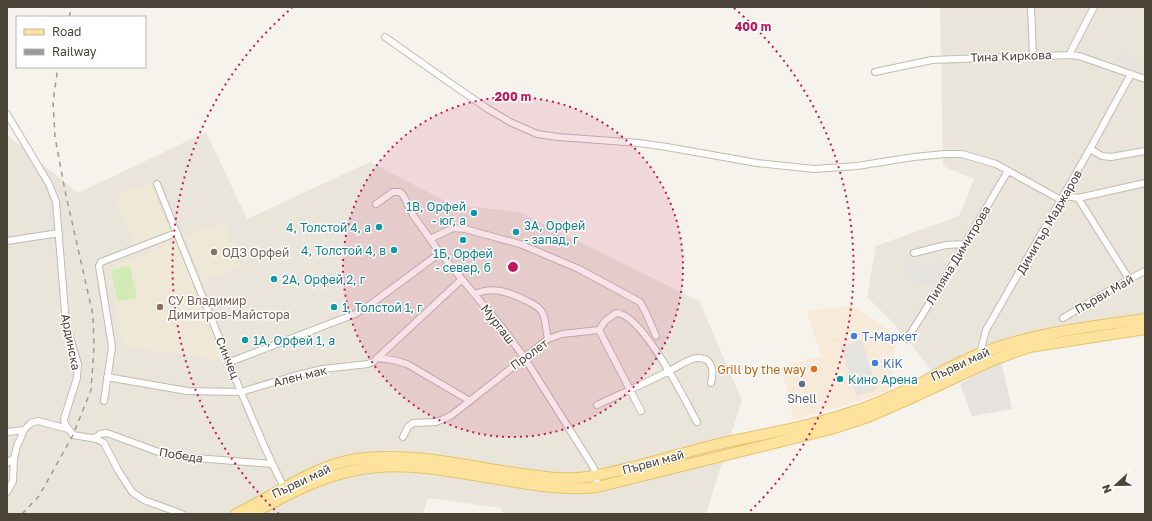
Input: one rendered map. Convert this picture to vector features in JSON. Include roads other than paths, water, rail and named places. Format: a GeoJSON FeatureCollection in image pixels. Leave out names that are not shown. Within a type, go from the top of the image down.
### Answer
{"type":"FeatureCollection","features":[{"type":"Feature","properties":{"kind":"main road"},"geometry":{"type":"LineString","coordinates":[[1063,336],[1145,319]]}},
{"type":"Feature","properties":{"kind":"main road"},"geometry":{"type":"LineString","coordinates":[[1063,336],[1145,329]]}},
{"type":"Feature","properties":{"kind":"main road","name":"Първи май"},"geometry":{"type":"LineString","coordinates":[[252,514],[317,471],[356,460],[408,457],[552,478],[581,478],[596,476],[659,461],[716,445],[825,421],[883,400],[979,354],[1032,336],[1063,336]]}},
{"type":"Feature","properties":{"kind":"main road","name":"Първи май"},"geometry":{"type":"LineString","coordinates":[[236,514],[285,491],[357,470],[378,467],[431,468],[551,488],[580,489],[597,487],[868,417],[1011,353],[1063,336]]}},
{"type":"Feature","properties":{"kind":"street"},"geometry":{"type":"LineString","coordinates":[[1031,7],[1033,56]]}},
{"type":"Feature","properties":{"kind":"street"},"geometry":{"type":"LineString","coordinates":[[1069,55],[1094,7]]}},
{"type":"Feature","properties":{"kind":"street"},"geometry":{"type":"LineString","coordinates":[[385,36],[442,78],[488,109],[510,122],[537,134],[639,143],[775,166],[814,168],[857,166],[914,157],[962,154],[991,162],[1062,198],[1078,198],[1145,183]]}},
{"type":"Feature","properties":{"kind":"street","name":"Тина Киркова"},"geometry":{"type":"LineString","coordinates":[[875,72],[932,60],[1069,55],[1079,56],[1145,79]]}},
{"type":"Feature","properties":{"kind":"street","name":"Димитър Маджаров"},"geometry":{"type":"LineString","coordinates":[[971,371],[979,354],[986,330],[1090,149],[1131,74]]}},
{"type":"Feature","properties":{"kind":"street","name":"Ардинска"},"geometry":{"type":"LineString","coordinates":[[7,114],[53,192],[58,213],[66,324],[78,364],[78,378],[64,419],[68,429]]}},
{"type":"Feature","properties":{"kind":"street"},"geometry":{"type":"LineString","coordinates":[[1090,149],[1102,156],[1111,157],[1145,151]]}},
{"type":"Feature","properties":{"kind":"street","name":"Лиляна Димитрова"},"geometry":{"type":"LineString","coordinates":[[907,339],[1008,171]]}},
{"type":"Feature","properties":{"kind":"street","name":"Синчец"},"geometry":{"type":"LineString","coordinates":[[157,184],[272,464],[285,491]]}},
{"type":"Feature","properties":{"kind":"street","name":"Мургаш"},"geometry":{"type":"LineString","coordinates":[[376,204],[393,192],[400,192],[403,195],[413,215],[440,253],[501,326],[524,357],[592,465],[596,476],[597,487]]}},
{"type":"Feature","properties":{"kind":"street"},"geometry":{"type":"LineString","coordinates":[[1078,198],[1129,279]]}},
{"type":"Feature","properties":{"kind":"street"},"geometry":{"type":"LineString","coordinates":[[430,239],[453,228],[465,229],[520,244],[540,252],[579,269],[640,302],[656,336]]}},
{"type":"Feature","properties":{"kind":"street"},"geometry":{"type":"LineString","coordinates":[[7,241],[59,233]]}},
{"type":"Feature","properties":{"kind":"street"},"geometry":{"type":"LineString","coordinates":[[104,401],[112,346],[99,266],[101,262],[176,233]]}},
{"type":"Feature","properties":{"kind":"street"},"geometry":{"type":"LineString","coordinates":[[914,253],[946,245],[965,244]]}},
{"type":"Feature","properties":{"kind":"street"},"geometry":{"type":"LineString","coordinates":[[230,362],[355,314],[367,307],[440,253]]}},
{"type":"Feature","properties":{"kind":"street","name":"Първи Май"},"geometry":{"type":"LineString","coordinates":[[1063,318],[1145,271]]}},
{"type":"Feature","properties":{"kind":"street","name":"Ален мак"},"geometry":{"type":"LineString","coordinates":[[107,377],[186,391],[242,392],[297,375],[323,369],[368,364],[378,358],[461,280]]}},
{"type":"Feature","properties":{"kind":"street"},"geometry":{"type":"LineString","coordinates":[[475,294],[490,290],[501,290],[510,292],[531,303],[543,313],[548,339]]}},
{"type":"Feature","properties":{"kind":"street"},"geometry":{"type":"LineString","coordinates":[[641,411],[599,330],[605,321],[616,313],[625,315],[633,321],[648,338],[697,422]]}},
{"type":"Feature","properties":{"kind":"street","name":"Пролет"},"geometry":{"type":"LineString","coordinates":[[403,437],[408,427],[413,424],[436,422],[444,419],[470,401],[548,339],[562,334],[599,330]]}},
{"type":"Feature","properties":{"kind":"street"},"geometry":{"type":"LineString","coordinates":[[378,358],[394,360],[407,364],[470,401]]}},
{"type":"Feature","properties":{"kind":"street"},"geometry":{"type":"LineString","coordinates":[[597,405],[669,372],[693,359],[705,359],[709,362],[713,376],[711,383]]}},
{"type":"Feature","properties":{"kind":"street"},"geometry":{"type":"LineString","coordinates":[[7,492],[12,481],[14,458],[17,446],[24,430],[31,423],[38,421],[68,429],[73,434],[95,438],[100,441],[107,448],[118,470],[132,492],[144,500],[182,514]]}},
{"type":"Feature","properties":{"kind":"street"},"geometry":{"type":"LineString","coordinates":[[7,432],[24,430]]}},
{"type":"Feature","properties":{"kind":"street","name":"Победа"},"geometry":{"type":"LineString","coordinates":[[95,438],[100,434],[107,433],[164,454],[183,457],[272,464]]}},
{"type":"Feature","properties":{"kind":"street"},"geometry":{"type":"LineString","coordinates":[[7,463],[14,458]]}},
{"type":"Feature","properties":{"kind":"railway"},"geometry":{"type":"LineString","coordinates":[[69,16],[72,7]]}},
{"type":"Feature","properties":{"kind":"railway"},"geometry":{"type":"LineString","coordinates":[[22,514],[39,496],[58,462],[73,435],[91,390],[94,347],[93,315],[65,191],[55,137],[53,102],[58,68]]}},
{"type":"Feature","properties":{"kind":"place","name":"1В, Орфей - юг, а"},"geometry":{"type":"Point","coordinates":[474,213]}},
{"type":"Feature","properties":{"kind":"place","name":"4, Толстой 4, а"},"geometry":{"type":"Point","coordinates":[379,227]}},
{"type":"Feature","properties":{"kind":"place","name":"3А, Орфей - запад, г"},"geometry":{"type":"Point","coordinates":[516,232]}},
{"type":"Feature","properties":{"kind":"place","name":"1Б, Орфей - север, б"},"geometry":{"type":"Point","coordinates":[463,240]}},
{"type":"Feature","properties":{"kind":"place","name":"4, Толстой 4, в"},"geometry":{"type":"Point","coordinates":[394,250]}},
{"type":"Feature","properties":{"kind":"place","name":"ОДЗ Орфей"},"geometry":{"type":"Point","coordinates":[214,252]}},
{"type":"Feature","properties":{"kind":"place","name":"2А, Орфей 2, г"},"geometry":{"type":"Point","coordinates":[274,279]}},
{"type":"Feature","properties":{"kind":"place","name":"СУ Владимир Димитров-Майстора"},"geometry":{"type":"Point","coordinates":[160,307]}},
{"type":"Feature","properties":{"kind":"place","name":"1, Толстой 1, г"},"geometry":{"type":"Point","coordinates":[334,307]}},
{"type":"Feature","properties":{"kind":"place","name":"Т-Маркет"},"geometry":{"type":"Point","coordinates":[854,336]}},
{"type":"Feature","properties":{"kind":"place","name":"1А, Орфей 1, а"},"geometry":{"type":"Point","coordinates":[245,340]}},
{"type":"Feature","properties":{"kind":"place","name":"KiK"},"geometry":{"type":"Point","coordinates":[875,363]}},
{"type":"Feature","properties":{"kind":"place","name":"Grill by the way"},"geometry":{"type":"Point","coordinates":[814,369]}},
{"type":"Feature","properties":{"kind":"place","name":"Кино Арена"},"geometry":{"type":"Point","coordinates":[840,379]}},
{"type":"Feature","properties":{"kind":"place","name":"Shell"},"geometry":{"type":"Point","coordinates":[802,384]}}]}
